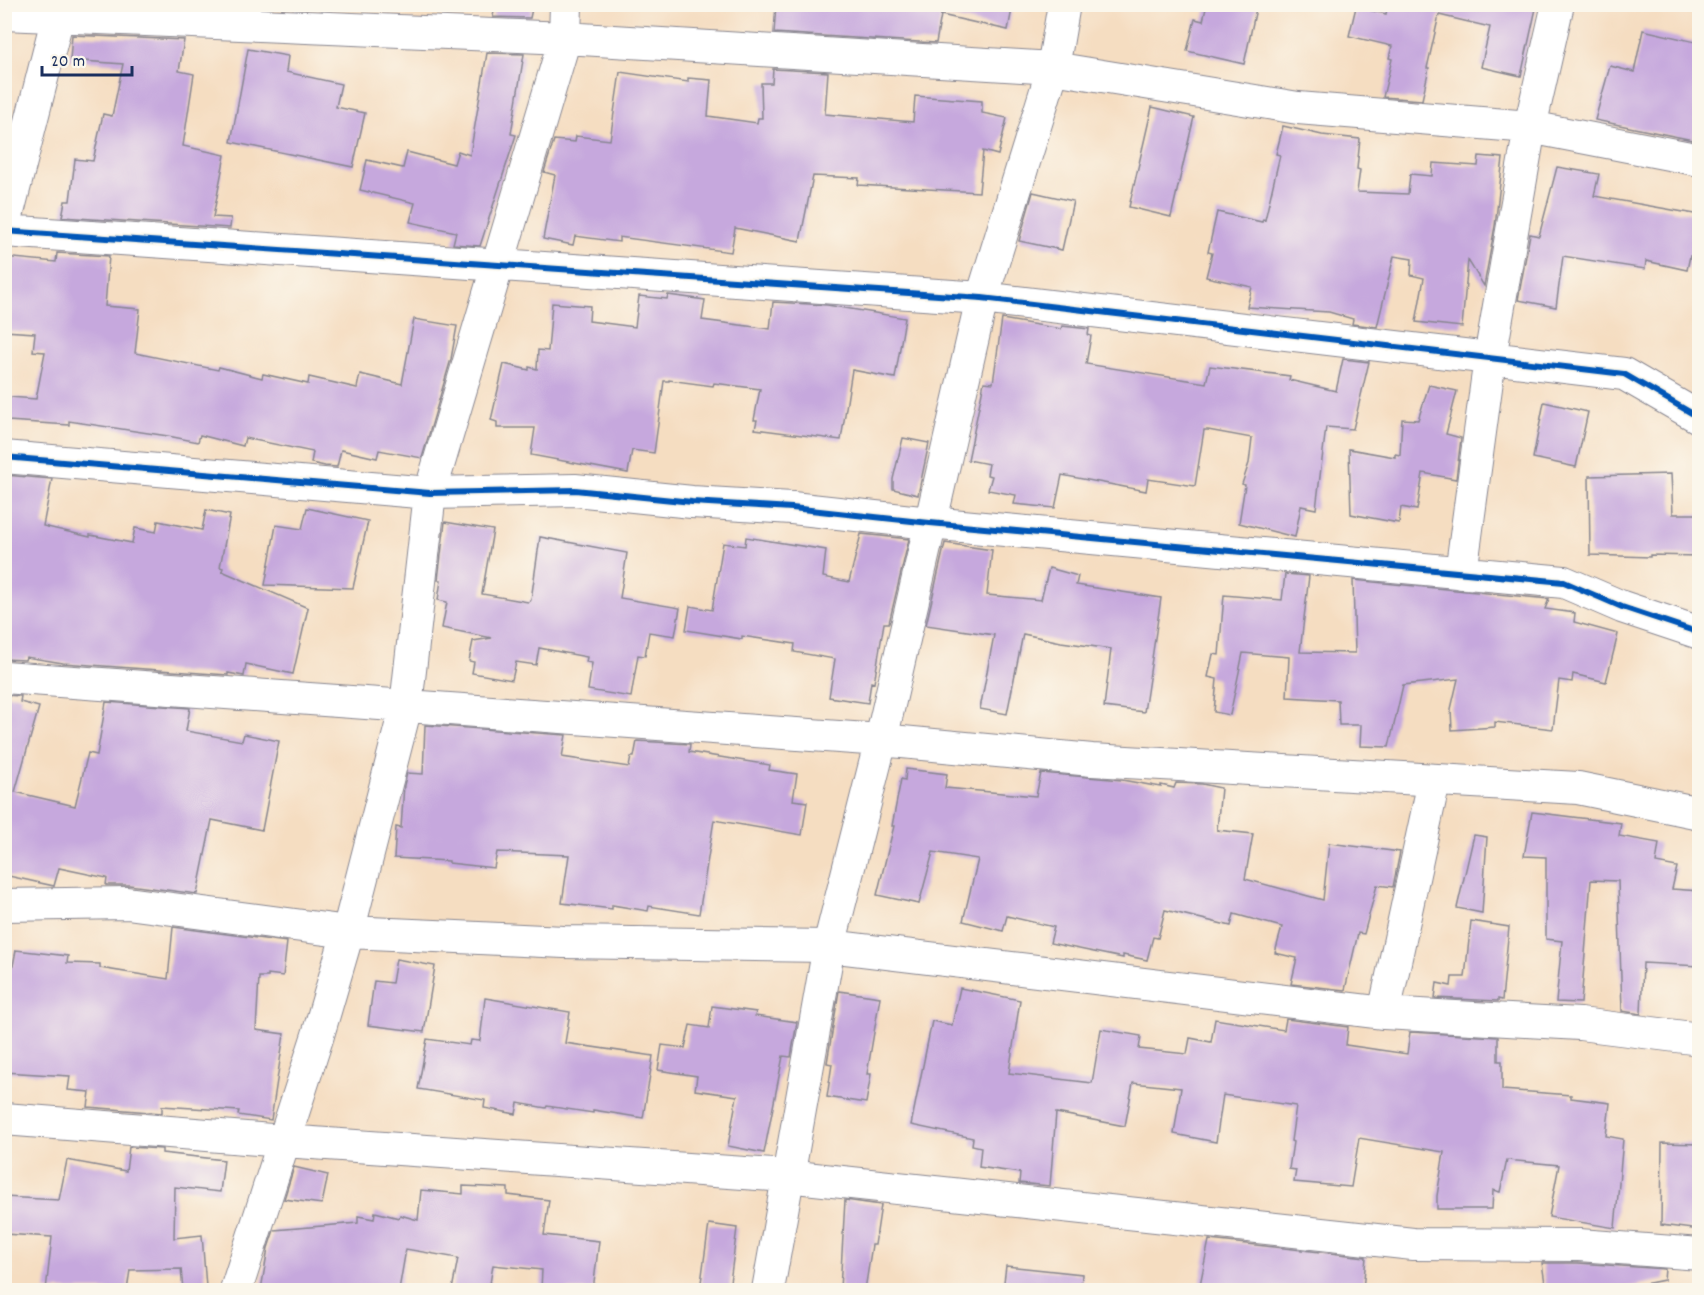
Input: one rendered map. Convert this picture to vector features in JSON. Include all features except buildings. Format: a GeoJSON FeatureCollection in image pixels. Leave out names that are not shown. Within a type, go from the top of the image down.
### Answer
{"type":"FeatureCollection","features":[{"type":"Feature","properties":{"kind":"street"},"geometry":{"type":"LineString","coordinates":[[236,1290],[348,932],[406,706],[430,493],[565,38],[566,4]]}},
{"type":"Feature","properties":{"kind":"street"},"geometry":{"type":"LineString","coordinates":[[768,1290],[830,946],[881,740],[982,298],[1053,68],[1064,4]]}},
{"type":"Feature","properties":{"kind":"street"},"geometry":{"type":"LineString","coordinates":[[1461,573],[1490,358],[1530,127],[1558,4]]}},
{"type":"Feature","properties":{"kind":"street"},"geometry":{"type":"LineString","coordinates":[[60,11],[4,230],[982,298],[1624,374],[1700,417]]}},
{"type":"Feature","properties":{"kind":"street"},"geometry":{"type":"LineString","coordinates":[[4,14],[60,11],[565,38],[1053,68],[1298,108],[1530,127],[1700,160]]}},
{"type":"Feature","properties":{"kind":"street"},"geometry":{"type":"LineString","coordinates":[[4,458],[430,493],[575,489],[692,502],[792,508],[1564,582],[1622,607],[1700,633]]}},
{"type":"Feature","properties":{"kind":"street"},"geometry":{"type":"LineString","coordinates":[[4,677],[881,740],[1092,760],[1578,788],[1700,813]]}},
{"type":"Feature","properties":{"kind":"street"},"geometry":{"type":"LineString","coordinates":[[1384,1013],[1434,781]]}},
{"type":"Feature","properties":{"kind":"street"},"geometry":{"type":"LineString","coordinates":[[4,905],[127,903],[348,932],[564,942],[830,946],[1384,1013],[1580,1024],[1700,1039]]}},
{"type":"Feature","properties":{"kind":"street"},"geometry":{"type":"LineString","coordinates":[[4,1119],[787,1176],[1413,1244],[1579,1245],[1700,1254]]}},
{"type":"Feature","properties":{"kind":"cycle path"},"geometry":{"type":"LineString","coordinates":[[4,231],[982,298],[1624,374],[1700,418]]}},
{"type":"Feature","properties":{"kind":"cycle path"},"geometry":{"type":"LineString","coordinates":[[4,457],[430,493],[575,490],[692,502],[792,508],[1564,582],[1622,607],[1700,633]]}}]}
